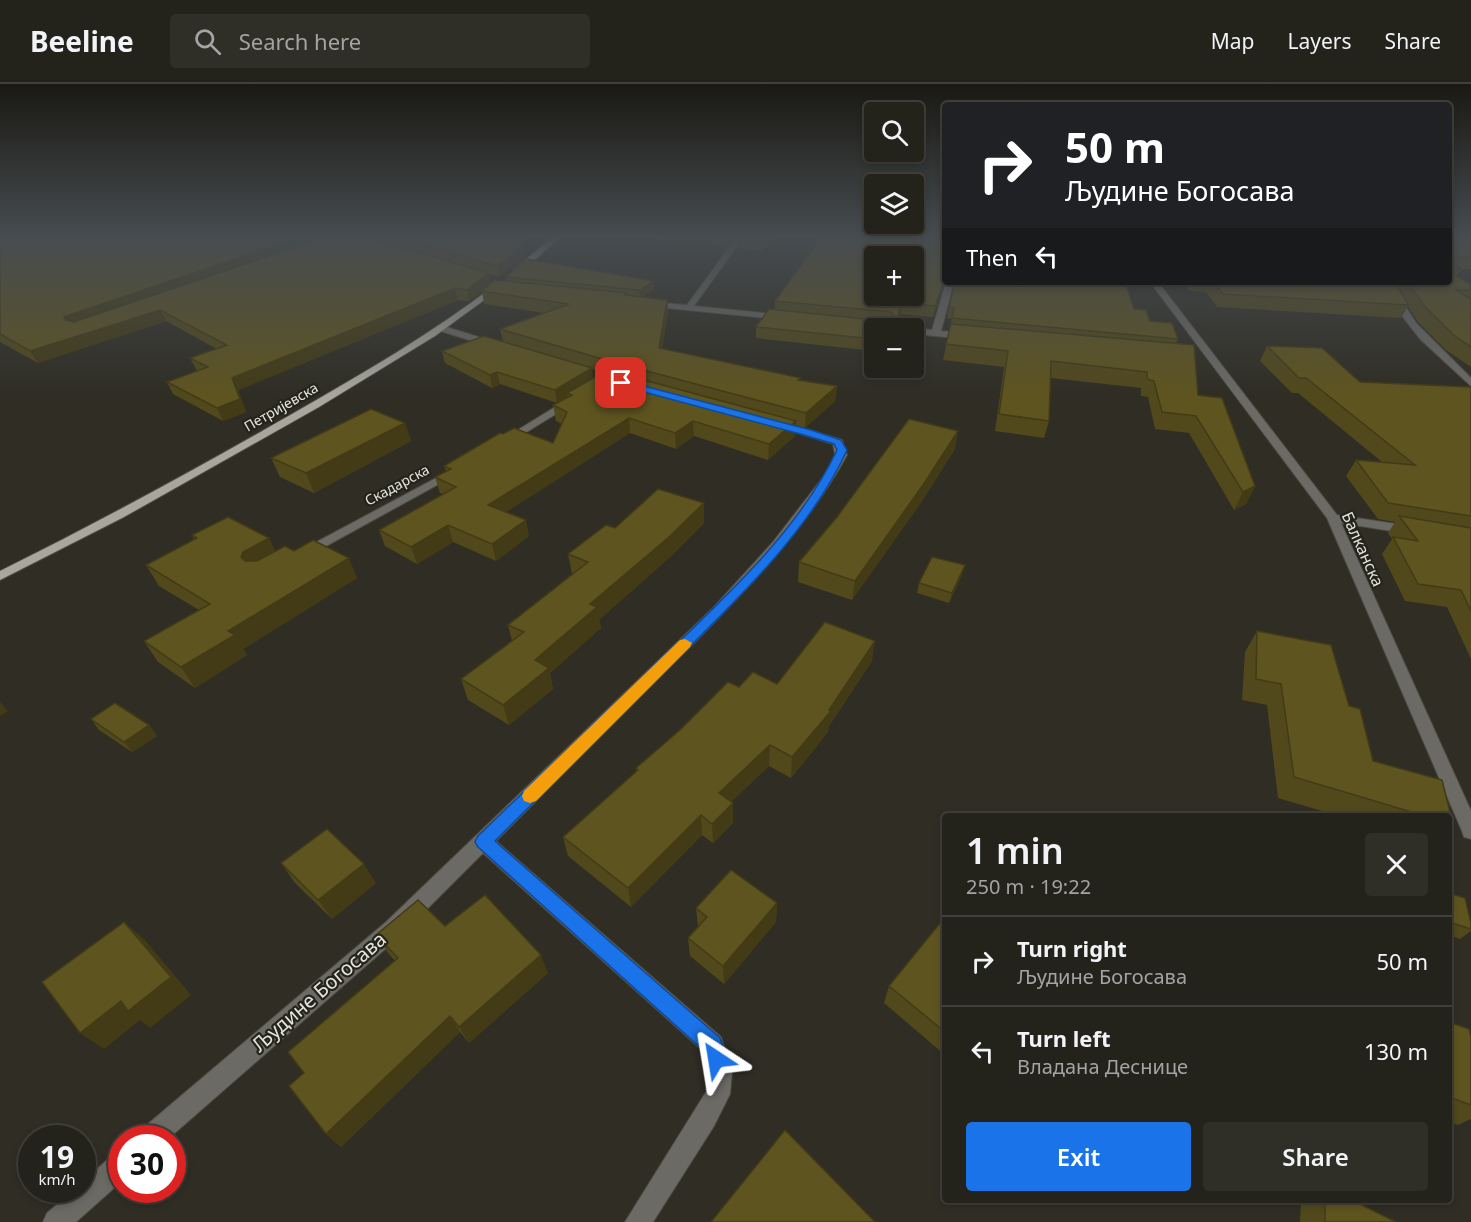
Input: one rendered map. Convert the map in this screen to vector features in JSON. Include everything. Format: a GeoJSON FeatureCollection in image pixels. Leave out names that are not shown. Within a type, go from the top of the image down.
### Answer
{"type":"FeatureCollection","features":[{"type":"Feature","properties":{"kind":"main road","name":"Петријевска"},"geometry":{"type":"LineString","coordinates":[[0,576],[233,453],[440,328],[497,288]]}},
{"type":"Feature","properties":{"kind":"street"},"geometry":{"type":"LineString","coordinates":[[689,308],[703,288]]}},
{"type":"Feature","properties":{"kind":"street"},"geometry":{"type":"LineString","coordinates":[[936,333],[948,288]]}},
{"type":"Feature","properties":{"kind":"street","name":"Балканска"},"geometry":{"type":"LineString","coordinates":[[1158,288],[1205,357],[1333,518],[1471,831]]}},
{"type":"Feature","properties":{"kind":"street"},"geometry":{"type":"LineString","coordinates":[[1389,288],[1398,307],[1423,339],[1471,383]]}},
{"type":"Feature","properties":{"kind":"street"},"geometry":{"type":"LineString","coordinates":[[643,303],[795,319]]}},
{"type":"Feature","properties":{"kind":"street"},"geometry":{"type":"LineString","coordinates":[[440,328],[506,348]]}},
{"type":"Feature","properties":{"kind":"street"},"geometry":{"type":"LineString","coordinates":[[924,332],[982,337]]}},
{"type":"Feature","properties":{"kind":"street"},"geometry":{"type":"LineString","coordinates":[[490,450],[578,396]]}},
{"type":"Feature","properties":{"kind":"street","name":"Људине Богосава"},"geometry":{"type":"LineString","coordinates":[[166,1125],[393,929],[719,610],[778,545],[829,477],[841,455],[838,442],[768,421]]}},
{"type":"Feature","properties":{"kind":"street","name":"Скадарска"},"geometry":{"type":"LineString","coordinates":[[292,559],[459,469]]}},
{"type":"Feature","properties":{"kind":"street"},"geometry":{"type":"LineString","coordinates":[[1333,518],[1425,532]]}},
{"type":"Feature","properties":{"kind":"street"},"geometry":{"type":"LineString","coordinates":[[484,842],[713,1046],[720,1072],[718,1094],[706,1118],[638,1222]]}},
{"type":"Feature","properties":{"kind":"street"},"geometry":{"type":"LineString","coordinates":[[56,1222],[108,1176]]}},
{"type":"Feature","properties":{"kind":"building"},"geometry":{"type":"Polygon","coordinates":[[[0,288],[149,288],[64,317],[74,322],[175,288],[455,288],[232,378],[240,399],[217,408],[167,382],[208,367],[190,358],[227,345],[160,310],[30,351],[0,334],[0,288]]]}},
{"type":"Feature","properties":{"kind":"building"},"geometry":{"type":"Polygon","coordinates":[[[485,288],[577,288],[667,300],[659,348],[801,378],[798,380],[837,386],[806,413],[609,361],[500,329],[569,304],[481,291],[485,288]]]}},
{"type":"Feature","properties":{"kind":"building"},"geometry":{"type":"Polygon","coordinates":[[[784,288],[864,288],[864,306],[901,306],[896,318],[891,312],[775,301],[784,288]]]}},
{"type":"Feature","properties":{"kind":"building"},"geometry":{"type":"Polygon","coordinates":[[[924,288],[941,288],[935,306],[924,305],[924,288]]]}},
{"type":"Feature","properties":{"kind":"building"},"geometry":{"type":"Polygon","coordinates":[[[954,288],[1127,288],[1134,309],[1146,310],[1150,321],[1172,323],[1178,339],[952,318],[954,308],[949,307],[954,288]]]}},
{"type":"Feature","properties":{"kind":"building"},"geometry":{"type":"Polygon","coordinates":[[[1219,288],[1398,288],[1409,305],[1223,294],[1219,288]]]}},
{"type":"Feature","properties":{"kind":"building"},"geometry":{"type":"Polygon","coordinates":[[[1411,288],[1471,288],[1471,290],[1456,290],[1471,299],[1471,347],[1455,336],[1426,308],[1411,288]]]}},
{"type":"Feature","properties":{"kind":"building"},"geometry":{"type":"Polygon","coordinates":[[[769,309],[864,319],[864,338],[756,327],[769,309]]]}},
{"type":"Feature","properties":{"kind":"building"},"geometry":{"type":"Polygon","coordinates":[[[951,324],[1194,345],[1198,395],[1222,398],[1255,486],[1243,492],[1196,416],[1162,412],[1154,381],[1147,379],[1147,372],[1051,361],[1049,421],[999,414],[1008,351],[946,344],[951,324]]]}},
{"type":"Feature","properties":{"kind":"building"},"geometry":{"type":"Polygon","coordinates":[[[484,336],[592,368],[555,390],[497,372],[490,375],[442,351],[484,336]]]}},
{"type":"Feature","properties":{"kind":"building"},"geometry":{"type":"Polygon","coordinates":[[[1267,346],[1322,348],[1360,382],[1471,387],[1471,516],[1388,503],[1356,460],[1415,465],[1306,378],[1299,378],[1267,346]]]}},
{"type":"Feature","properties":{"kind":"building"},"geometry":{"type":"Polygon","coordinates":[[[607,370],[796,421],[769,444],[693,421],[675,433],[629,418],[488,505],[526,520],[492,544],[448,525],[411,547],[379,530],[456,487],[435,477],[451,469],[444,466],[500,433],[503,434],[514,428],[553,443],[567,412],[553,405],[572,395],[567,393],[607,370]]]}},
{"type":"Feature","properties":{"kind":"building"},"geometry":{"type":"Polygon","coordinates":[[[371,409],[405,423],[306,473],[271,458],[371,409]]]}},
{"type":"Feature","properties":{"kind":"building"},"geometry":{"type":"Polygon","coordinates":[[[909,419],[958,431],[855,581],[799,562],[837,517],[909,419]]]}},
{"type":"Feature","properties":{"kind":"building"},"geometry":{"type":"Polygon","coordinates":[[[658,489],[704,503],[669,537],[590,604],[597,607],[535,660],[549,668],[503,705],[461,679],[524,632],[508,625],[588,562],[568,554],[606,525],[615,528],[658,489]]]}},
{"type":"Feature","properties":{"kind":"building"},"geometry":{"type":"Polygon","coordinates":[[[1399,516],[1471,528],[1471,611],[1461,590],[1418,584],[1393,537],[1418,541],[1399,516]]]}},
{"type":"Feature","properties":{"kind":"building"},"geometry":{"type":"Polygon","coordinates":[[[228,517],[269,538],[243,552],[241,557],[245,561],[257,561],[285,546],[294,551],[313,540],[349,558],[228,631],[235,635],[181,667],[144,641],[210,604],[146,565],[197,538],[192,535],[228,517]]]}},
{"type":"Feature","properties":{"kind":"building"},"geometry":{"type":"Polygon","coordinates":[[[932,557],[965,565],[952,593],[919,583],[932,557]]]}},
{"type":"Feature","properties":{"kind":"building"},"geometry":{"type":"Polygon","coordinates":[[[825,622],[875,641],[829,710],[831,711],[792,757],[770,745],[719,793],[733,803],[712,824],[701,815],[628,888],[563,837],[638,770],[636,768],[681,729],[728,682],[739,687],[753,672],[777,684],[825,622]]]}},
{"type":"Feature","properties":{"kind":"building"},"geometry":{"type":"Polygon","coordinates":[[[1257,631],[1331,645],[1349,706],[1360,709],[1373,761],[1442,780],[1450,813],[1415,813],[1294,777],[1281,684],[1256,679],[1257,631]]]}},
{"type":"Feature","properties":{"kind":"building"},"geometry":{"type":"Polygon","coordinates":[[[115,703],[149,725],[124,742],[91,719],[115,703]]]}},
{"type":"Feature","properties":{"kind":"building"},"geometry":{"type":"Polygon","coordinates":[[[327,829],[364,864],[318,900],[281,863],[327,829]]]}},
{"type":"Feature","properties":{"kind":"building"},"geometry":{"type":"Polygon","coordinates":[[[731,870],[777,903],[723,966],[688,938],[707,917],[696,908],[731,870]]]}},
{"type":"Feature","properties":{"kind":"building"},"geometry":{"type":"Polygon","coordinates":[[[1452,894],[1465,898],[1471,929],[1452,923],[1452,894]]]}},
{"type":"Feature","properties":{"kind":"building"},"geometry":{"type":"Polygon","coordinates":[[[485,895],[541,955],[459,1027],[450,1016],[326,1134],[289,1086],[304,1073],[288,1052],[398,958],[376,935],[418,900],[445,926],[485,895]]]}},
{"type":"Feature","properties":{"kind":"building"},"geometry":{"type":"Polygon","coordinates":[[[942,921],[942,1030],[889,986],[942,921]]]}},
{"type":"Feature","properties":{"kind":"building"},"geometry":{"type":"Polygon","coordinates":[[[124,922],[171,977],[128,1011],[121,1001],[80,1033],[42,982],[124,922]]]}},
{"type":"Feature","properties":{"kind":"building"},"geometry":{"type":"Polygon","coordinates":[[[1452,1023],[1469,1029],[1471,1037],[1471,1105],[1452,1098],[1452,1023]]]}},
{"type":"Feature","properties":{"kind":"building"},"geometry":{"type":"Polygon","coordinates":[[[785,1130],[875,1222],[711,1222],[785,1130]]]}},
{"type":"Feature","properties":{"kind":"building"},"geometry":{"type":"Polygon","coordinates":[[[1325,1203],[1358,1203],[1396,1222],[1325,1222],[1325,1203]]]}},
{"type":"Feature","properties":{"kind":"slow traffic"},"geometry":{"type":"LineString","coordinates":[[530,796],[685,643]]}},
{"type":"Feature","properties":{"kind":"route"},"geometry":{"type":"LineString","coordinates":[[621,383],[807,432],[838,442],[842,450],[829,477],[778,545],[719,610],[484,842],[713,1046],[716,1059]]}}]}
